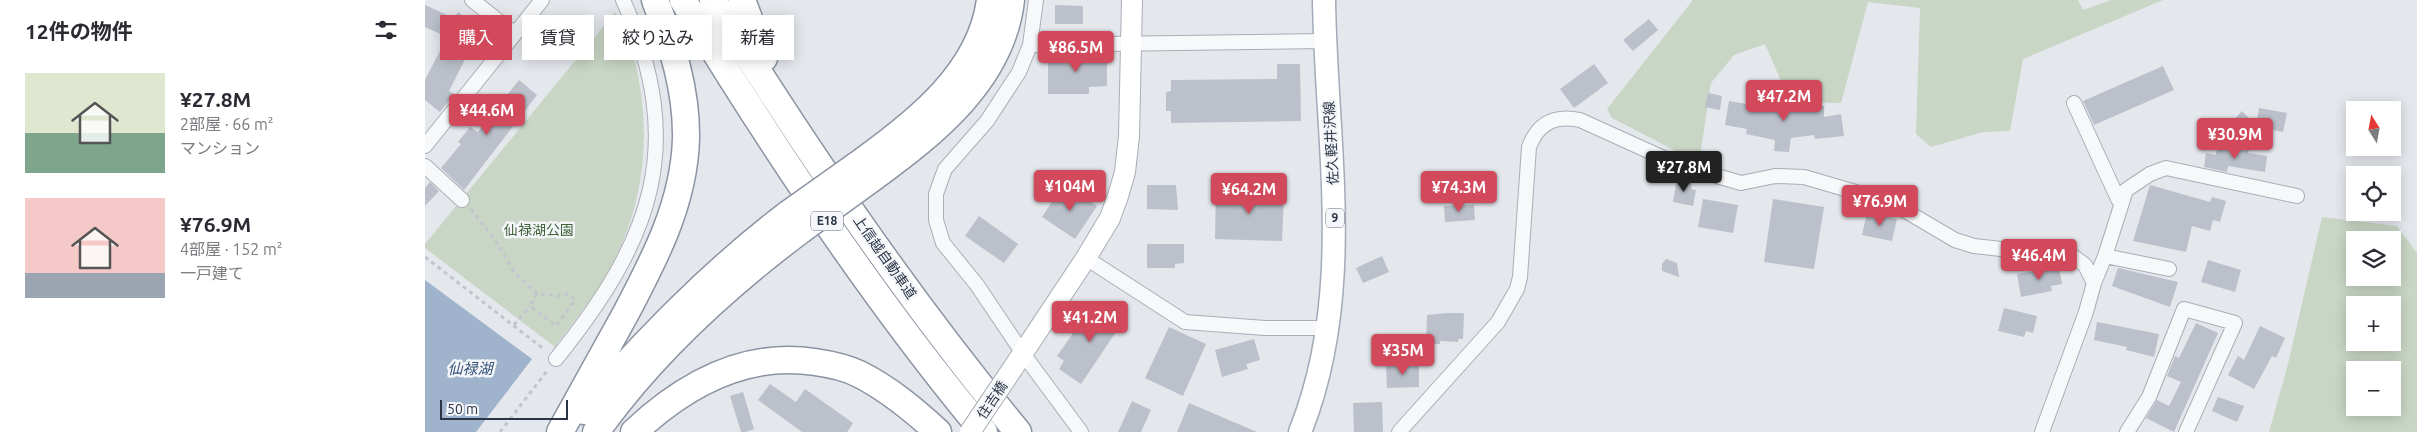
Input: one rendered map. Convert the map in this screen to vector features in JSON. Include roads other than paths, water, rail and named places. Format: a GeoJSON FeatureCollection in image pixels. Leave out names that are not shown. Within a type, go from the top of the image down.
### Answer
{"type":"FeatureCollection","features":[{"type":"Feature","properties":{"kind":"highway"},"geometry":{"type":"LineString","coordinates":[[560,432],[648,271],[662,241],[679,190],[686,139],[685,113],[675,58],[655,0]]}},
{"type":"Feature","properties":{"kind":"highway","name":"上信越自動車道"},"geometry":{"type":"LineString","coordinates":[[683,0],[730,78],[797,179],[885,304],[984,432]]}},
{"type":"Feature","properties":{"kind":"highway","name":"上信越自動車道"},"geometry":{"type":"LineString","coordinates":[[713,0],[819,165],[907,289],[982,389],[1018,432]]}},
{"type":"Feature","properties":{"kind":"highway"},"geometry":{"type":"LineString","coordinates":[[742,0],[763,55],[784,95],[982,389]]}},
{"type":"Feature","properties":{"kind":"highway"},"geometry":{"type":"LineString","coordinates":[[869,169],[949,86],[967,60],[981,34],[990,0]]}},
{"type":"Feature","properties":{"kind":"highway"},"geometry":{"type":"LineString","coordinates":[[566,432],[644,342],[727,262],[795,222],[869,169],[933,131],[970,92],[997,50],[1005,28],[1011,0]]}},
{"type":"Feature","properties":{"kind":"highway"},"geometry":{"type":"LineString","coordinates":[[596,432],[621,399],[680,334],[740,278],[795,222]]}},
{"type":"Feature","properties":{"kind":"highway"},"geometry":{"type":"LineString","coordinates":[[634,432],[675,397],[701,382],[724,371],[751,364],[779,360],[831,364],[857,373],[905,403],[938,432]]}},
{"type":"Feature","properties":{"kind":"main road","name":"佐久軽井沢線"},"geometry":{"type":"LineString","coordinates":[[1300,432],[1314,391],[1328,328],[1332,295],[1335,218],[1324,0]]}},
{"type":"Feature","properties":{"kind":"street"},"geometry":{"type":"LineString","coordinates":[[472,0],[515,34]]}},
{"type":"Feature","properties":{"kind":"street"},"geometry":{"type":"LineString","coordinates":[[425,146],[542,0]]}},
{"type":"Feature","properties":{"kind":"street"},"geometry":{"type":"LineString","coordinates":[[556,359],[610,286],[622,263],[642,216],[655,163],[656,106],[651,80],[641,45],[623,0]]}},
{"type":"Feature","properties":{"kind":"street"},"geometry":{"type":"LineString","coordinates":[[1036,0],[1030,45],[1019,72],[987,121],[945,169],[936,194],[936,220],[943,243],[977,285],[1018,361],[1081,432]]}},
{"type":"Feature","properties":{"kind":"street","name":"住吉橋"},"geometry":{"type":"LineString","coordinates":[[970,432],[1086,258],[1110,218],[1125,172],[1129,136],[1132,0]]}},
{"type":"Feature","properties":{"kind":"street"},"geometry":{"type":"LineString","coordinates":[[1030,45],[1325,41]]}},
{"type":"Feature","properties":{"kind":"street"},"geometry":{"type":"LineString","coordinates":[[2074,103],[2118,199],[2122,202]]}},
{"type":"Feature","properties":{"kind":"street"},"geometry":{"type":"LineString","coordinates":[[1399,432],[1498,322],[1517,289],[1520,278],[1529,147],[1542,125],[1552,120],[1566,117],[1579,120],[1679,165],[1741,183],[1775,176],[1804,177],[1859,193],[1904,210],[1955,240],[1974,246],[2062,254],[2074,257],[2085,265],[2094,283]]}},
{"type":"Feature","properties":{"kind":"street"},"geometry":{"type":"LineString","coordinates":[[425,166],[462,200]]}},
{"type":"Feature","properties":{"kind":"street"},"geometry":{"type":"LineString","coordinates":[[2041,432],[2086,312],[2126,190],[2150,174],[2166,168],[2297,196]]}},
{"type":"Feature","properties":{"kind":"street"},"geometry":{"type":"LineString","coordinates":[[2105,256],[2169,269]]}},
{"type":"Feature","properties":{"kind":"street"},"geometry":{"type":"LineString","coordinates":[[1086,258],[1185,322],[1265,328],[1328,328]]}},
{"type":"Feature","properties":{"kind":"street"},"geometry":{"type":"LineString","coordinates":[[2127,432],[2149,397],[2184,309],[2235,323],[2186,432]]}},
{"type":"Feature","properties":{"kind":"water","name":"仙禄湖"},"geometry":{"type":"Polygon","coordinates":[[[425,280],[532,359],[476,432],[425,432],[425,280]]]}},
{"type":"Feature","properties":{"kind":"park label","name":"仙禄湖公園"},"geometry":{"type":"Point","coordinates":[539,230]}}]}
